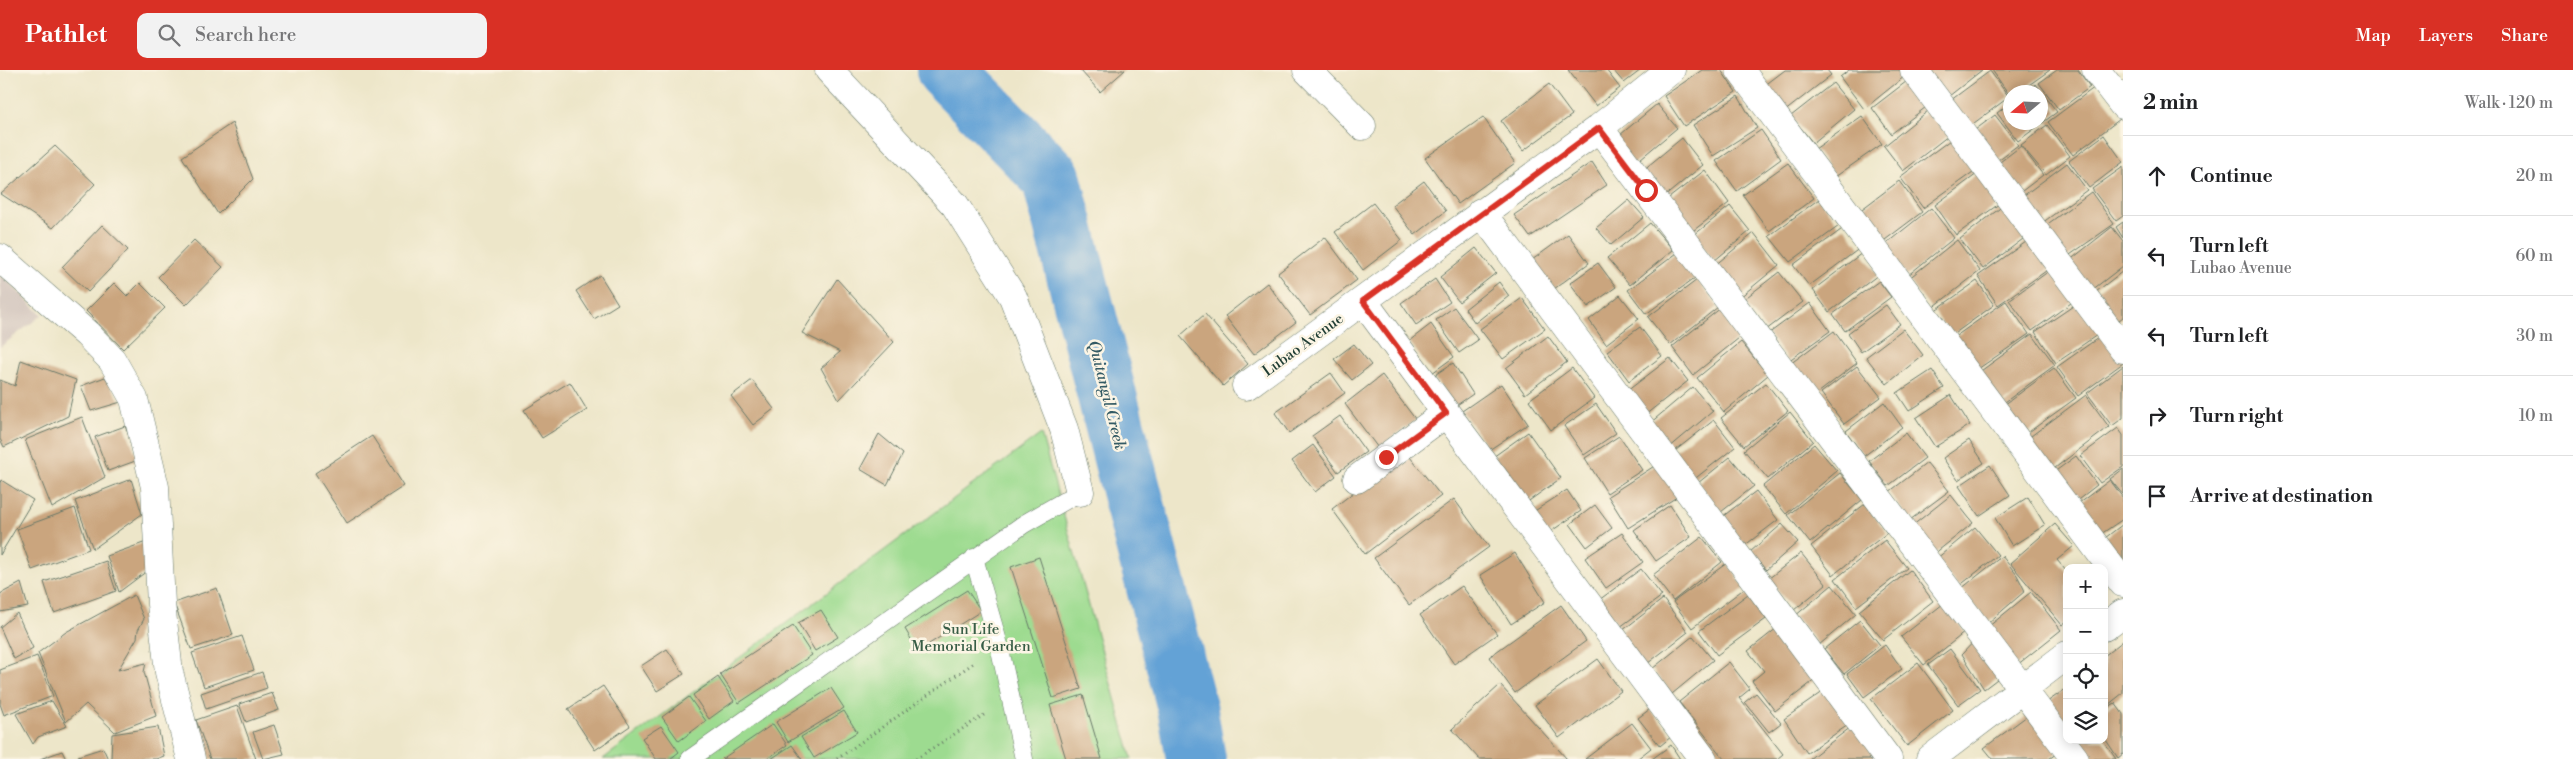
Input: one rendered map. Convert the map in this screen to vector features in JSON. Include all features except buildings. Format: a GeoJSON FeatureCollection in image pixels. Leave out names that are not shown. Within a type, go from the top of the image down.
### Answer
{"type":"FeatureCollection","features":[{"type":"Feature","properties":{"kind":"street"},"geometry":{"type":"LineString","coordinates":[[829,70],[955,205],[1013,297],[1064,429],[1080,492]]}},
{"type":"Feature","properties":{"kind":"street"},"geometry":{"type":"LineString","coordinates":[[1307,70],[1362,126]]}},
{"type":"Feature","properties":{"kind":"street","name":"Lubao Avenue"},"geometry":{"type":"LineString","coordinates":[[1246,386],[1481,212],[1599,128],[1671,70]]}},
{"type":"Feature","properties":{"kind":"street"},"geometry":{"type":"LineString","coordinates":[[1740,70],[2123,583]]}},
{"type":"Feature","properties":{"kind":"street"},"geometry":{"type":"LineString","coordinates":[[1914,70],[2123,348]]}},
{"type":"Feature","properties":{"kind":"street"},"geometry":{"type":"LineString","coordinates":[[2096,70],[2123,105]]}},
{"type":"Feature","properties":{"kind":"street"},"geometry":{"type":"LineString","coordinates":[[1599,128],[2075,759]]}},
{"type":"Feature","properties":{"kind":"street"},"geometry":{"type":"LineString","coordinates":[[1481,212],[1888,759]]}},
{"type":"Feature","properties":{"kind":"street"},"geometry":{"type":"LineString","coordinates":[[0,258],[87,334],[112,360],[134,399],[155,487],[161,604],[168,672],[191,759]]}},
{"type":"Feature","properties":{"kind":"street"},"geometry":{"type":"LineString","coordinates":[[1363,301],[1703,759]]}},
{"type":"Feature","properties":{"kind":"street"},"geometry":{"type":"LineString","coordinates":[[1357,480],[1446,413]]}},
{"type":"Feature","properties":{"kind":"street"},"geometry":{"type":"LineString","coordinates":[[2108,624],[2123,612]]}},
{"type":"Feature","properties":{"kind":"street"},"geometry":{"type":"LineString","coordinates":[[1930,759],[2063,658]]}},
{"type":"Feature","properties":{"kind":"lane"},"geometry":{"type":"LineString","coordinates":[[690,759],[974,558],[1024,524],[1080,492]]}},
{"type":"Feature","properties":{"kind":"lane"},"geometry":{"type":"LineString","coordinates":[[974,558],[999,645],[1024,759]]}},
{"type":"Feature","properties":{"kind":"path"},"geometry":{"type":"LineString","coordinates":[[837,759],[999,645]]}},
{"type":"Feature","properties":{"kind":"path"},"geometry":{"type":"LineString","coordinates":[[916,759],[1011,697]]}},
{"type":"Feature","properties":{"kind":"shaded area"},"geometry":{"type":"Polygon","coordinates":[[[0,274],[42,315],[0,347],[0,274]]]}},
{"type":"Feature","properties":{"kind":"green space","name":"Sun Life Memorial Garden"},"geometry":{"type":"Polygon","coordinates":[[[1041,434],[1132,759],[603,759],[1041,434]]]}},
{"type":"Feature","properties":{"kind":"waterway","name":"Quitangil Creek"},"geometry":{"type":"LineString","coordinates":[[946,70],[1051,177],[1188,712],[1196,759]]}},
{"type":"Feature","properties":{"kind":"route"},"geometry":{"type":"LineString","coordinates":[[1386,457],[1446,413],[1363,301],[1481,212],[1599,128],[1646,190]]}}]}
